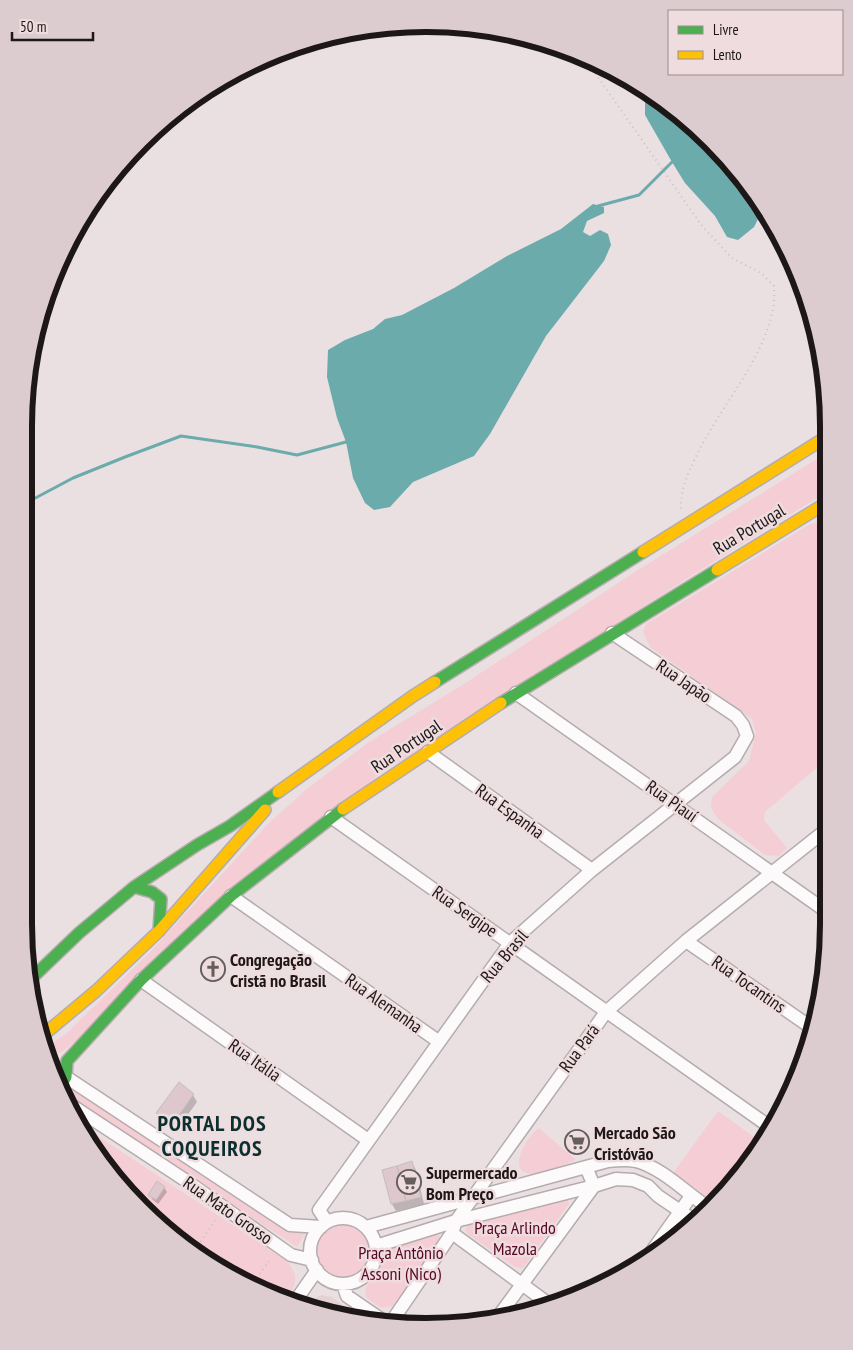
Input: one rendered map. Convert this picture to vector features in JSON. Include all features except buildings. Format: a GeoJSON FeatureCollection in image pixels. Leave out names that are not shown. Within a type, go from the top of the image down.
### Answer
{"type":"FeatureCollection","features":[{"type":"Feature","properties":{"kind":"main road"},"geometry":{"type":"LineString","coordinates":[[36,974],[79,933],[134,887],[230,826],[413,696],[820,441]]}},
{"type":"Feature","properties":{"kind":"main road","name":"Rua Portugal"},"geometry":{"type":"LineString","coordinates":[[64,1078],[67,1061],[142,980],[231,896],[331,816],[516,693],[820,507]]}},
{"type":"Feature","properties":{"kind":"main road"},"geometry":{"type":"LineString","coordinates":[[48,1031],[96,991],[159,931],[284,789]]}},
{"type":"Feature","properties":{"kind":"main road"},"geometry":{"type":"LineString","coordinates":[[134,887],[147,889],[161,899],[159,931]]}},
{"type":"Feature","properties":{"kind":"street","name":"Rua Japão"},"geometry":{"type":"LineString","coordinates":[[612,633],[736,716],[744,725],[747,736]]}},
{"type":"Feature","properties":{"kind":"street","name":"Rua Piauí"},"geometry":{"type":"LineString","coordinates":[[516,693],[820,907]]}},
{"type":"Feature","properties":{"kind":"street","name":"Rua Brasil"},"geometry":{"type":"LineString","coordinates":[[324,1225],[319,1210],[510,942],[592,870],[735,757],[747,736]]}},
{"type":"Feature","properties":{"kind":"street","name":"Rua Espanha"},"geometry":{"type":"LineString","coordinates":[[428,752],[592,870]]}},
{"type":"Feature","properties":{"kind":"street","name":"Rua Sergipe"},"geometry":{"type":"LineString","coordinates":[[331,816],[766,1124]]}},
{"type":"Feature","properties":{"kind":"street","name":"Rua Pará"},"geometry":{"type":"LineString","coordinates":[[395,1316],[452,1233],[456,1220],[606,1012],[686,941],[820,835]]}},
{"type":"Feature","properties":{"kind":"street","name":"Rua Alemanha"},"geometry":{"type":"LineString","coordinates":[[231,896],[438,1041]]}},
{"type":"Feature","properties":{"kind":"street","name":"Rua Tocantins"},"geometry":{"type":"LineString","coordinates":[[686,941],[807,1025]]}},
{"type":"Feature","properties":{"kind":"street","name":"Rua Itália"},"geometry":{"type":"LineString","coordinates":[[142,980],[368,1140]]}},
{"type":"Feature","properties":{"kind":"street"},"geometry":{"type":"LineString","coordinates":[[66,1083],[290,1225],[324,1225],[343,1218],[359,1222],[366,1227],[376,1246],[373,1264],[361,1279],[343,1284],[333,1282],[324,1278],[314,1265],[311,1242],[324,1225]]}},
{"type":"Feature","properties":{"kind":"street","name":"Rua Mato Grosso"},"geometry":{"type":"LineString","coordinates":[[80,1111],[188,1182],[291,1255],[314,1265]]}},
{"type":"Feature","properties":{"kind":"street"},"geometry":{"type":"LineString","coordinates":[[366,1227],[608,1161],[624,1160],[637,1162],[671,1181],[703,1204]]}},
{"type":"Feature","properties":{"kind":"street"},"geometry":{"type":"LineString","coordinates":[[586,1167],[594,1186]]}},
{"type":"Feature","properties":{"kind":"street"},"geometry":{"type":"LineString","coordinates":[[376,1246],[456,1220],[616,1179],[633,1180],[648,1186],[658,1196],[688,1218]]}},
{"type":"Feature","properties":{"kind":"street"},"geometry":{"type":"LineString","coordinates":[[658,1196],[671,1181]]}},
{"type":"Feature","properties":{"kind":"street"},"geometry":{"type":"LineString","coordinates":[[503,1310],[594,1186]]}},
{"type":"Feature","properties":{"kind":"street"},"geometry":{"type":"LineString","coordinates":[[660,1241],[691,1196]]}},
{"type":"Feature","properties":{"kind":"street"},"geometry":{"type":"LineString","coordinates":[[452,1233],[543,1300]]}},
{"type":"Feature","properties":{"kind":"street"},"geometry":{"type":"LineString","coordinates":[[298,1296],[314,1265]]}},
{"type":"Feature","properties":{"kind":"street"},"geometry":{"type":"LineString","coordinates":[[343,1284],[346,1296],[372,1314]]}},
{"type":"Feature","properties":{"kind":"path"},"geometry":{"type":"LineString","coordinates":[[593,69],[702,226],[732,258],[761,273],[774,286],[774,308],[760,350],[703,441],[683,483],[680,500],[681,528]]}},
{"type":"Feature","properties":{"kind":"path"},"geometry":{"type":"LineString","coordinates":[[148,1202],[152,1197]]}},
{"type":"Feature","properties":{"kind":"path"},"geometry":{"type":"LineString","coordinates":[[199,1244],[216,1219]]}},
{"type":"Feature","properties":{"kind":"path"},"geometry":{"type":"LineString","coordinates":[[256,1279],[269,1261]]}},
{"type":"Feature","properties":{"kind":"shaded area"},"geometry":{"type":"Polygon","coordinates":[[[322,1295],[332,1297],[349,1310],[314,1301],[322,1295]]]}},
{"type":"Feature","properties":{"kind":"green space"},"geometry":{"type":"Polygon","coordinates":[[[820,457],[820,496],[376,777],[65,1050],[59,1053],[54,1049],[53,1043],[67,1033],[152,950],[269,823],[308,788],[369,742],[464,684],[638,570],[820,457]]]}},
{"type":"Feature","properties":{"kind":"green space"},"geometry":{"type":"Polygon","coordinates":[[[820,520],[820,765],[765,812],[764,820],[787,848],[779,856],[765,855],[718,819],[711,808],[712,797],[749,761],[756,733],[752,719],[650,647],[643,632],[646,624],[807,526],[820,520]]]}},
{"type":"Feature","properties":{"kind":"green space"},"geometry":{"type":"Polygon","coordinates":[[[69,1089],[288,1232],[306,1232],[297,1247],[74,1100],[69,1089]]]}},
{"type":"Feature","properties":{"kind":"green space"},"geometry":{"type":"Polygon","coordinates":[[[718,1111],[756,1139],[739,1163],[708,1199],[673,1173],[718,1111]]]}},
{"type":"Feature","properties":{"kind":"green space"},"geometry":{"type":"Polygon","coordinates":[[[539,1128],[576,1160],[539,1173],[527,1173],[521,1170],[519,1158],[522,1151],[530,1137],[539,1128]]]}},
{"type":"Feature","properties":{"kind":"green space"},"geometry":{"type":"Polygon","coordinates":[[[93,1133],[287,1261],[295,1276],[290,1293],[252,1277],[229,1265],[187,1236],[167,1220],[130,1183],[93,1133]]]}},
{"type":"Feature","properties":{"kind":"green space","name":"Praça Arlindo Mazola"},"geometry":{"type":"Polygon","coordinates":[[[567,1198],[569,1204],[523,1268],[515,1267],[465,1230],[467,1226],[567,1198]]]}},
{"type":"Feature","properties":{"kind":"green space"},"geometry":{"type":"Polygon","coordinates":[[[343,1225],[353,1227],[361,1233],[367,1241],[369,1251],[367,1261],[361,1269],[353,1275],[343,1277],[333,1275],[325,1269],[319,1261],[317,1251],[319,1241],[325,1233],[333,1227],[343,1225]]]}},
{"type":"Feature","properties":{"kind":"green space","name":"Praça Antônio Assoni (Nico)"},"geometry":{"type":"Polygon","coordinates":[[[436,1234],[440,1236],[439,1242],[393,1306],[381,1308],[367,1298],[366,1287],[378,1272],[385,1254],[392,1246],[436,1234]]]}},
{"type":"Feature","properties":{"kind":"water"},"geometry":{"type":"Polygon","coordinates":[[[645,99],[686,130],[705,148],[739,187],[759,216],[754,227],[738,240],[727,237],[715,216],[685,183],[645,115],[645,99]]]}},
{"type":"Feature","properties":{"kind":"water"},"geometry":{"type":"Polygon","coordinates":[[[593,204],[604,207],[604,213],[587,221],[583,232],[590,236],[600,230],[608,234],[611,245],[604,261],[546,336],[490,434],[474,456],[413,482],[390,507],[374,510],[365,503],[353,478],[346,442],[337,418],[327,377],[328,350],[345,340],[373,329],[385,319],[402,315],[454,288],[507,256],[561,229],[593,204]]]}},
{"type":"Feature","properties":{"kind":"waterway"},"geometry":{"type":"LineString","coordinates":[[596,208],[639,195],[672,162],[676,161]]}},
{"type":"Feature","properties":{"kind":"waterway"},"geometry":{"type":"LineString","coordinates":[[32,500],[73,478],[181,436],[297,455],[346,442],[348,439]]}},
{"type":"Feature","properties":{"kind":"traffic: fast"},"geometry":{"type":"LineString","coordinates":[[435,682],[643,552]]}},
{"type":"Feature","properties":{"kind":"traffic: fast"},"geometry":{"type":"LineString","coordinates":[[501,703],[717,570]]}},
{"type":"Feature","properties":{"kind":"traffic: fast"},"geometry":{"type":"LineString","coordinates":[[36,974],[79,933],[134,887],[197,845],[230,826],[278,792]]}},
{"type":"Feature","properties":{"kind":"traffic: fast"},"geometry":{"type":"LineString","coordinates":[[64,1079],[67,1061],[141,980],[231,896],[343,809]]}},
{"type":"Feature","properties":{"kind":"traffic: fast"},"geometry":{"type":"LineString","coordinates":[[134,887],[152,892],[161,899],[159,931]]}},
{"type":"Feature","properties":{"kind":"traffic: slow"},"geometry":{"type":"LineString","coordinates":[[643,552],[820,441]]}},
{"type":"Feature","properties":{"kind":"traffic: slow"},"geometry":{"type":"LineString","coordinates":[[717,570],[820,507]]}},
{"type":"Feature","properties":{"kind":"traffic: slow"},"geometry":{"type":"LineString","coordinates":[[278,792],[435,682]]}},
{"type":"Feature","properties":{"kind":"traffic: slow"},"geometry":{"type":"LineString","coordinates":[[343,809],[501,703]]}},
{"type":"Feature","properties":{"kind":"traffic: slow"},"geometry":{"type":"LineString","coordinates":[[48,1031],[96,991],[159,931],[265,810]]}},
{"type":"Feature","properties":{"kind":"place","name":"Congregação Cristã no Brasil"},"geometry":{"type":"Point","coordinates":[213,969]}},
{"type":"Feature","properties":{"kind":"place","name":"Mercado São Cristóvão"},"geometry":{"type":"Point","coordinates":[577,1142]}},
{"type":"Feature","properties":{"kind":"place","name":"Supermercado Bom Preço"},"geometry":{"type":"Point","coordinates":[409,1182]}},
{"type":"Feature","properties":{"kind":"district","name":"PORTAL DOS COQUEIROS"},"geometry":{"type":"Point","coordinates":[212,1136]}}]}
